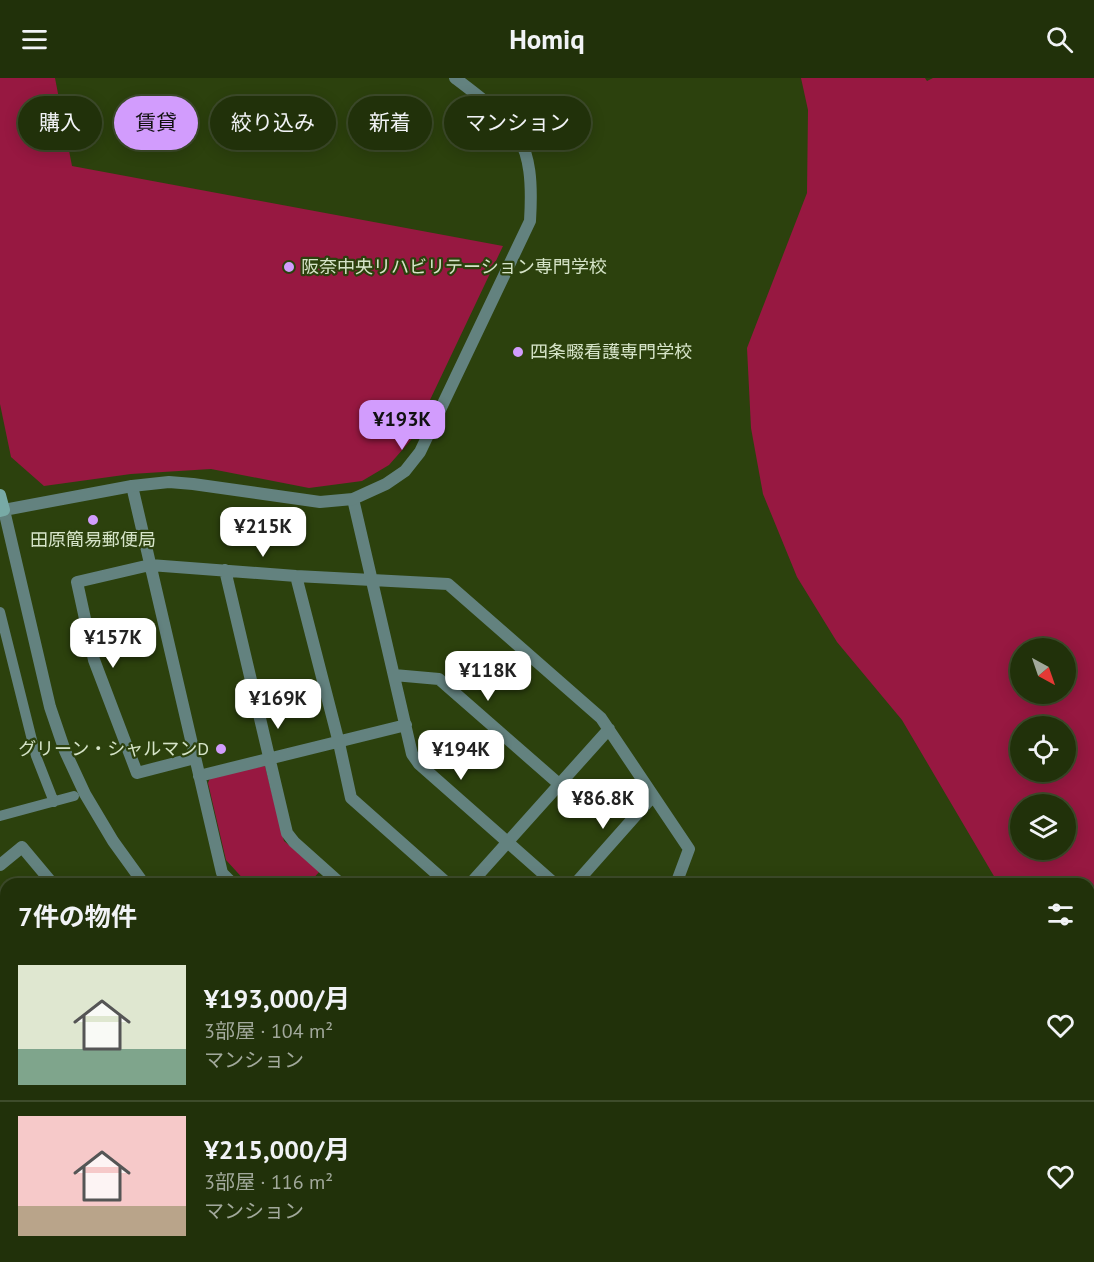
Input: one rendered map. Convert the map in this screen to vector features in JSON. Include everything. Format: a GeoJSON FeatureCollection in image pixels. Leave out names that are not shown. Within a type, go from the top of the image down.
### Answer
{"type":"FeatureCollection","features":[{"type":"Feature","properties":{"kind":"main road"},"geometry":{"type":"LineString","coordinates":[[0,495],[2,510]]}},
{"type":"Feature","properties":{"kind":"street"},"geometry":{"type":"LineString","coordinates":[[140,878],[113,841],[85,794],[65,751],[50,707],[2,510],[132,486],[169,482],[320,502],[353,499],[386,484],[405,471],[420,452],[531,221],[530,166],[524,146],[512,126],[498,110],[455,78]]}},
{"type":"Feature","properties":{"kind":"street"},"geometry":{"type":"LineString","coordinates":[[132,486],[222,873],[227,878]]}},
{"type":"Feature","properties":{"kind":"street"},"geometry":{"type":"LineString","coordinates":[[353,499],[412,754],[419,764],[548,878]]}},
{"type":"Feature","properties":{"kind":"street"},"geometry":{"type":"LineString","coordinates":[[195,758],[137,773],[94,660],[77,582],[150,565],[448,584],[601,718],[689,849],[678,878]]}},
{"type":"Feature","properties":{"kind":"street"},"geometry":{"type":"LineString","coordinates":[[225,570],[287,833],[334,878]]}},
{"type":"Feature","properties":{"kind":"street"},"geometry":{"type":"LineString","coordinates":[[296,576],[351,798],[441,878]]}},
{"type":"Feature","properties":{"kind":"street"},"geometry":{"type":"LineString","coordinates":[[0,612],[36,756],[54,802]]}},
{"type":"Feature","properties":{"kind":"street"},"geometry":{"type":"LineString","coordinates":[[394,675],[439,679],[559,784]]}},
{"type":"Feature","properties":{"kind":"street"},"geometry":{"type":"LineString","coordinates":[[199,776],[406,725]]}},
{"type":"Feature","properties":{"kind":"street"},"geometry":{"type":"LineString","coordinates":[[475,878],[609,729]]}},
{"type":"Feature","properties":{"kind":"street"},"geometry":{"type":"LineString","coordinates":[[0,816],[74,796]]}},
{"type":"Feature","properties":{"kind":"street"},"geometry":{"type":"LineString","coordinates":[[580,878],[653,796]]}},
{"type":"Feature","properties":{"kind":"street"},"geometry":{"type":"LineString","coordinates":[[0,865],[22,847],[48,878]]}},
{"type":"Feature","properties":{"kind":"shaded area"},"geometry":{"type":"Polygon","coordinates":[[[0,78],[55,78],[58,96],[18,96],[18,150],[69,150],[72,166],[503,246],[411,440],[389,465],[362,481],[309,488],[211,469],[131,474],[44,486],[11,457],[0,404],[0,78]]]}},
{"type":"Feature","properties":{"kind":"shaded area"},"geometry":{"type":"Polygon","coordinates":[[[801,78],[925,78],[927,81],[933,78],[1094,78],[1094,878],[995,878],[902,720],[837,642],[797,577],[763,494],[751,428],[747,348],[807,193],[808,110],[801,78]]]}},
{"type":"Feature","properties":{"kind":"shaded area"},"geometry":{"type":"Polygon","coordinates":[[[265,766],[284,841],[320,871],[314,878],[242,878],[226,860],[208,783],[211,776],[265,766]]]}},
{"type":"Feature","properties":{"kind":"place","name":"阪奈中央リハビリテーション専門学校"},"geometry":{"type":"Point","coordinates":[289,267]}},
{"type":"Feature","properties":{"kind":"place","name":"四条畷看護専門学校"},"geometry":{"type":"Point","coordinates":[518,352]}},
{"type":"Feature","properties":{"kind":"place","name":"田原簡易郵便局"},"geometry":{"type":"Point","coordinates":[93,520]}},
{"type":"Feature","properties":{"kind":"place","name":"グリーン・シャルマンD"},"geometry":{"type":"Point","coordinates":[221,749]}}]}
